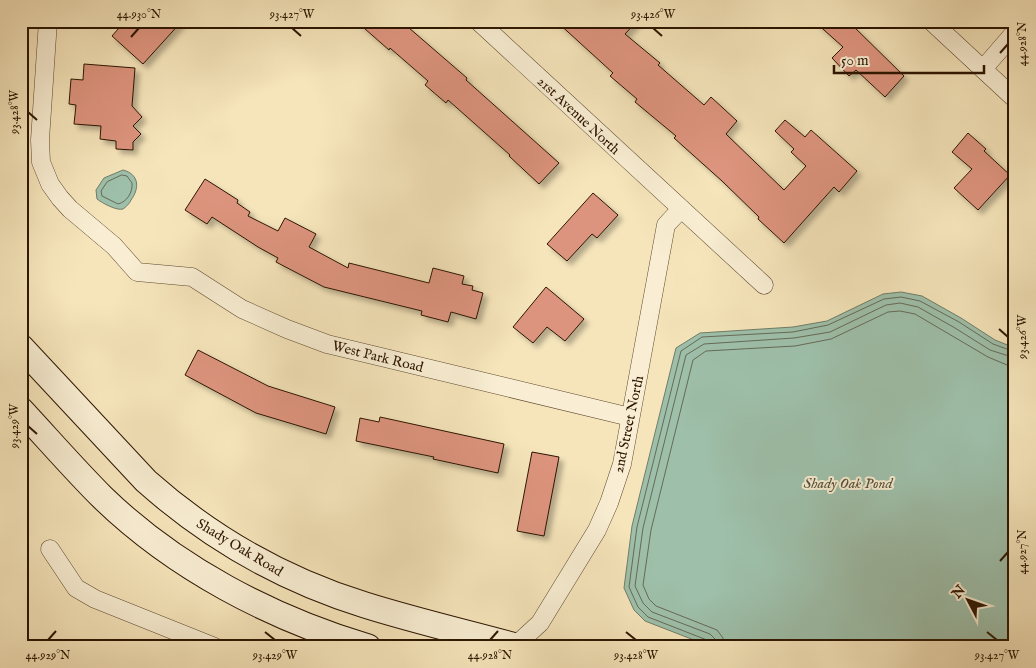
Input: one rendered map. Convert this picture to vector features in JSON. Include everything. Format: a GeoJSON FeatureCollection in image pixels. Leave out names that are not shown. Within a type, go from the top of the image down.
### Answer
{"type":"FeatureCollection","features":[{"type":"Feature","properties":{"kind":"main road","name":"Shady Oak Road"},"geometry":{"type":"LineString","coordinates":[[21,348],[146,481],[167,500],[204,527],[241,550],[277,571],[364,605],[516,646]]}},
{"type":"Feature","properties":{"kind":"main road"},"geometry":{"type":"LineString","coordinates":[[21,410],[103,498],[139,529],[175,556],[219,584],[266,609],[334,637],[368,647]]}},
{"type":"Feature","properties":{"kind":"street","name":"West Park Road"},"geometry":{"type":"LineString","coordinates":[[48,21],[41,122],[41,162],[50,184],[60,198],[70,209],[114,246],[137,272],[192,277],[242,309],[327,344],[630,417]]}},
{"type":"Feature","properties":{"kind":"street","name":"21st Avenue North"},"geometry":{"type":"LineString","coordinates":[[478,21],[764,285]]}},
{"type":"Feature","properties":{"kind":"street"},"geometry":{"type":"LineString","coordinates":[[931,21],[1015,99]]}},
{"type":"Feature","properties":{"kind":"street"},"geometry":{"type":"LineString","coordinates":[[983,68],[1015,32]]}},
{"type":"Feature","properties":{"kind":"street","name":"2nd Street North"},"geometry":{"type":"LineString","coordinates":[[516,646],[540,623],[597,530],[609,503],[622,464],[666,225],[681,209]]}},
{"type":"Feature","properties":{"kind":"street"},"geometry":{"type":"LineString","coordinates":[[50,549],[76,588],[95,599],[215,647]]}},
{"type":"Feature","properties":{"kind":"water"},"geometry":{"type":"Polygon","coordinates":[[[123,170],[135,178],[137,186],[130,202],[123,209],[117,209],[97,199],[96,190],[104,178],[123,170]]]}},
{"type":"Feature","properties":{"kind":"water","name":"Shady Oak Pond"},"geometry":{"type":"Polygon","coordinates":[[[901,292],[922,296],[995,340],[1015,348],[1015,647],[712,647],[645,621],[634,610],[624,588],[632,526],[676,348],[700,333],[793,327],[827,321],[883,294],[901,292]]]}},
{"type":"Feature","properties":{"kind":"building"},"geometry":{"type":"Polygon","coordinates":[[[125,21],[182,21],[143,64],[112,36],[125,21]]]}},
{"type":"Feature","properties":{"kind":"building"},"geometry":{"type":"Polygon","coordinates":[[[356,21],[401,21],[467,78],[466,80],[559,163],[539,184],[510,155],[448,100],[446,103],[425,85],[428,81],[356,21]]]}},
{"type":"Feature","properties":{"kind":"building"},"geometry":{"type":"Polygon","coordinates":[[[556,21],[637,21],[625,34],[660,63],[658,65],[704,105],[711,97],[737,121],[726,134],[784,190],[806,166],[791,152],[794,149],[775,131],[785,120],[805,137],[811,130],[857,171],[839,192],[834,187],[784,243],[722,181],[674,138],[676,136],[635,102],[637,99],[610,76],[613,73],[556,21]]]}},
{"type":"Feature","properties":{"kind":"building"},"geometry":{"type":"Polygon","coordinates":[[[814,21],[848,21],[904,76],[885,97],[856,70],[849,76],[832,58],[843,47],[814,21]]]}},
{"type":"Feature","properties":{"kind":"building"},"geometry":{"type":"Polygon","coordinates":[[[84,64],[135,68],[132,106],[142,117],[133,126],[141,134],[133,142],[133,150],[116,149],[116,141],[100,139],[101,126],[74,124],[76,105],[69,104],[71,79],[83,80],[84,64]]]}},
{"type":"Feature","properties":{"kind":"building"},"geometry":{"type":"Polygon","coordinates":[[[968,133],[1010,175],[978,210],[954,188],[972,169],[952,152],[968,133]]]}},
{"type":"Feature","properties":{"kind":"building"},"geometry":{"type":"Polygon","coordinates":[[[205,179],[238,200],[237,203],[250,212],[248,216],[278,231],[285,218],[316,234],[309,247],[348,268],[349,263],[429,283],[433,268],[464,276],[462,284],[473,286],[472,290],[483,293],[476,319],[451,312],[448,322],[421,315],[422,311],[324,287],[276,262],[278,258],[212,217],[207,224],[185,210],[205,179]]]}},
{"type":"Feature","properties":{"kind":"building"},"geometry":{"type":"Polygon","coordinates":[[[593,193],[618,215],[597,238],[592,234],[567,261],[547,244],[593,193]]]}},
{"type":"Feature","properties":{"kind":"building"},"geometry":{"type":"Polygon","coordinates":[[[546,287],[584,319],[565,341],[547,327],[533,343],[513,327],[546,287]]]}},
{"type":"Feature","properties":{"kind":"building"},"geometry":{"type":"Polygon","coordinates":[[[198,350],[268,386],[335,407],[326,434],[256,413],[185,375],[198,350]]]}},
{"type":"Feature","properties":{"kind":"building"},"geometry":{"type":"Polygon","coordinates":[[[380,417],[504,444],[498,473],[433,459],[434,457],[356,441],[360,418],[379,422],[380,417]]]}},
{"type":"Feature","properties":{"kind":"building"},"geometry":{"type":"Polygon","coordinates":[[[532,452],[559,457],[544,536],[517,531],[532,452]]]}}]}
